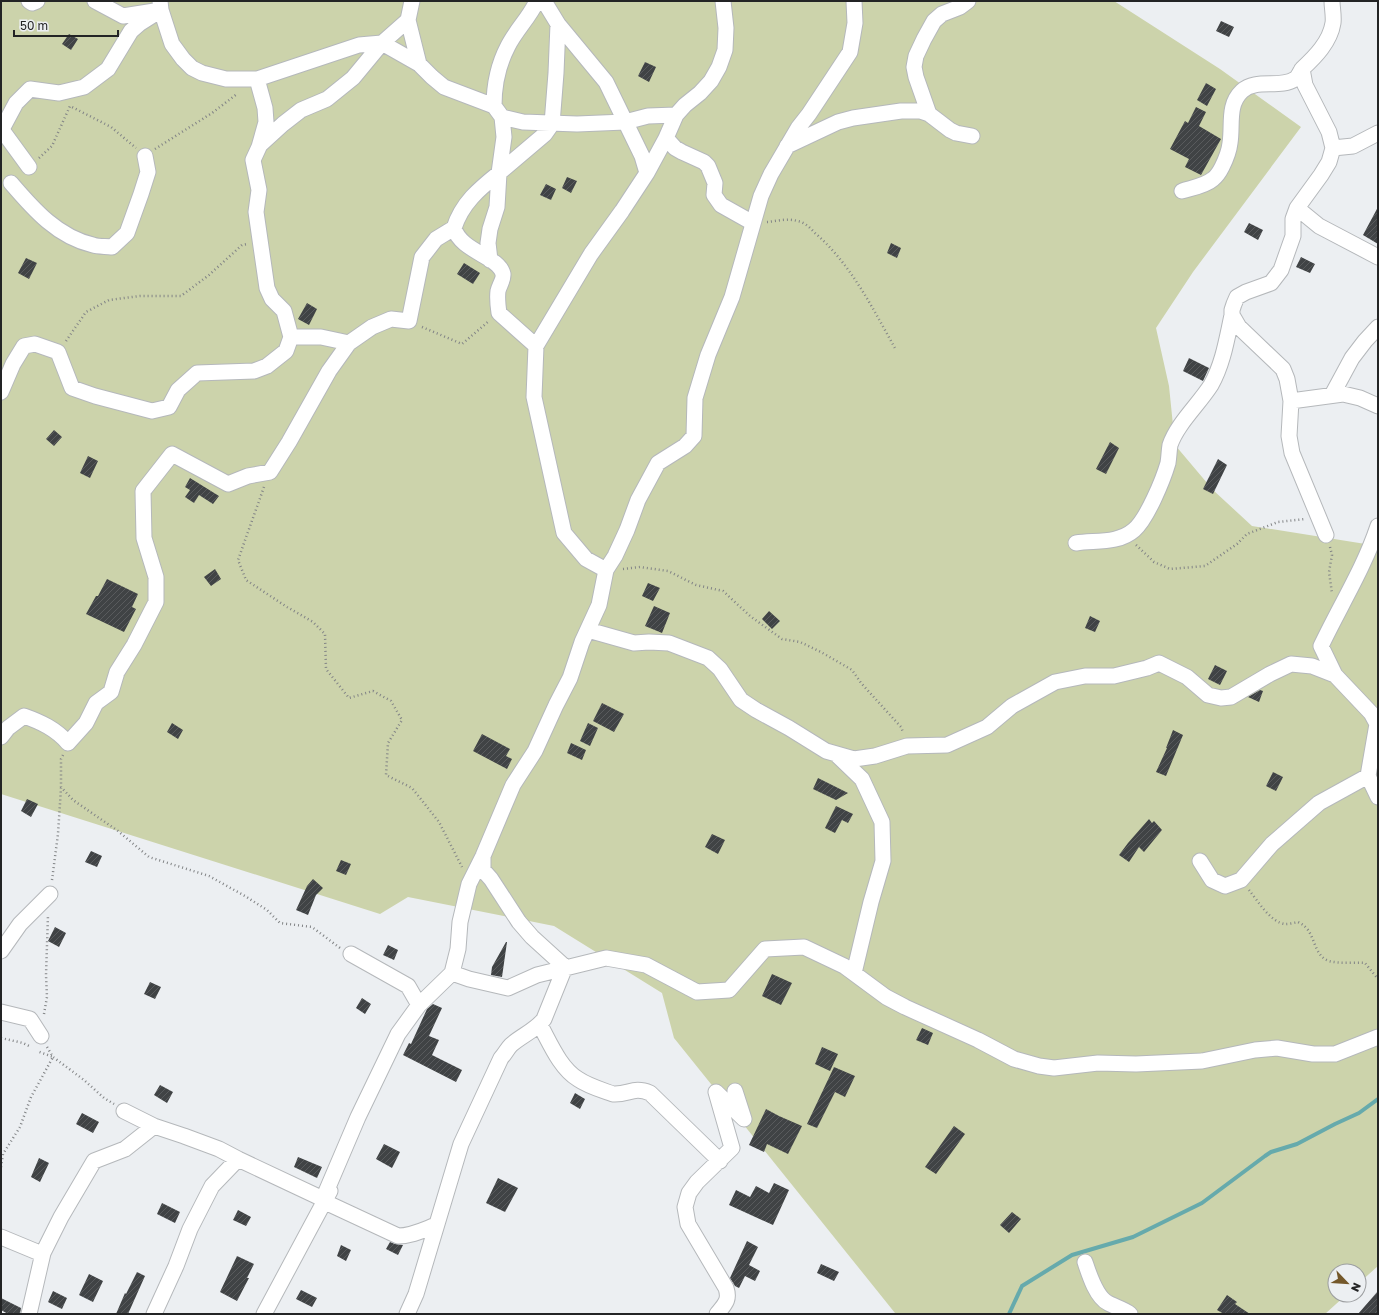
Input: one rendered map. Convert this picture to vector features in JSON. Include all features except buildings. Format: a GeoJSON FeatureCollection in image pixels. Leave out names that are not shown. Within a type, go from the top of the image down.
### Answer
{"type":"FeatureCollection","features":[{"type":"Feature","properties":{"kind":"street"},"geometry":{"type":"LineString","coordinates":[[29,1],[32,4],[37,1]]}},
{"type":"Feature","properties":{"kind":"street"},"geometry":{"type":"LineString","coordinates":[[96,1],[123,16],[160,6]]}},
{"type":"Feature","properties":{"kind":"street"},"geometry":{"type":"LineString","coordinates":[[412,1],[408,20],[419,64]]}},
{"type":"Feature","properties":{"kind":"street"},"geometry":{"type":"LineString","coordinates":[[490,260],[488,243],[490,229],[498,207],[499,173],[504,137],[494,89],[500,65],[508,45],[531,14],[537,1]]}},
{"type":"Feature","properties":{"kind":"street"},"geometry":{"type":"LineString","coordinates":[[544,1],[558,24],[606,82],[642,156],[647,173]]}},
{"type":"Feature","properties":{"kind":"street"},"geometry":{"type":"LineString","coordinates":[[606,570],[586,559],[564,533],[534,397],[536,346],[591,254],[647,173],[666,138],[676,115],[711,81],[719,67],[725,50],[726,28],[723,1]]}},
{"type":"Feature","properties":{"kind":"street"},"geometry":{"type":"LineString","coordinates":[[124,1111],[154,1126],[219,1149],[323,1199],[358,1117],[398,1034],[419,1005],[452,973],[458,949],[460,922],[469,884],[483,856],[513,785],[534,751],[570,678],[599,605],[606,570],[615,556],[627,530],[638,500],[658,463],[684,446],[694,436],[695,398],[708,355],[732,297],[752,223],[766,185],[787,146],[850,52],[855,23],[854,1]]}},
{"type":"Feature","properties":{"kind":"street"},"geometry":{"type":"LineString","coordinates":[[928,114],[916,78],[914,67],[916,56],[934,21],[942,14],[960,7],[968,1]]}},
{"type":"Feature","properties":{"kind":"street"},"geometry":{"type":"LineString","coordinates":[[1182,191],[1213,179],[1220,170],[1227,158],[1230,144],[1231,111],[1235,101],[1242,91],[1257,85],[1285,83],[1296,78],[1302,69],[1314,58],[1330,34],[1333,23],[1332,1]]}},
{"type":"Feature","properties":{"kind":"street"},"geometry":{"type":"LineString","coordinates":[[160,6],[172,44],[183,59],[192,68],[202,73],[226,79],[257,79],[359,45],[382,43],[419,64],[444,87],[498,112],[524,122],[552,124],[625,122],[648,116],[676,115]]}},
{"type":"Feature","properties":{"kind":"street"},"geometry":{"type":"LineString","coordinates":[[29,167],[2,131],[16,103],[30,89],[59,93],[84,87],[108,69],[132,31],[160,6]]}},
{"type":"Feature","properties":{"kind":"street"},"geometry":{"type":"LineString","coordinates":[[259,147],[282,124],[301,110],[327,99],[353,78],[382,43],[408,20]]}},
{"type":"Feature","properties":{"kind":"street"},"geometry":{"type":"LineString","coordinates":[[536,346],[499,313],[498,292],[503,272],[499,266],[467,246],[456,235],[454,228],[457,218],[471,198],[545,134],[552,124],[558,24]]}},
{"type":"Feature","properties":{"kind":"street"},"geometry":{"type":"LineString","coordinates":[[1076,543],[1089,541],[1110,541],[1124,537],[1134,530],[1143,519],[1160,486],[1168,461],[1170,445],[1176,434],[1212,383],[1218,369],[1226,345],[1232,310],[1237,297],[1271,283],[1281,270],[1293,236],[1293,219],[1297,208],[1329,162],[1333,148],[1329,132],[1305,84],[1302,69]]}},
{"type":"Feature","properties":{"kind":"street"},"geometry":{"type":"LineString","coordinates":[[1,392],[13,364],[24,346],[35,344],[58,352],[72,388],[95,396],[152,411],[169,407],[178,390],[197,373],[254,371],[267,366],[286,351],[291,337],[284,311],[272,298],[267,288],[259,241],[256,212],[259,190],[253,160],[259,147],[266,122],[265,108],[257,79]]}},
{"type":"Feature","properties":{"kind":"street"},"geometry":{"type":"LineString","coordinates":[[787,146],[831,125],[853,118],[901,111],[920,111],[928,114],[956,133],[972,136]]}},
{"type":"Feature","properties":{"kind":"street"},"geometry":{"type":"LineString","coordinates":[[1333,148],[1352,146],[1378,134]]}},
{"type":"Feature","properties":{"kind":"street"},"geometry":{"type":"LineString","coordinates":[[666,138],[675,148],[704,162],[708,166],[714,183],[714,195],[721,205],[752,223]]}},
{"type":"Feature","properties":{"kind":"street"},"geometry":{"type":"LineString","coordinates":[[10,183],[35,211],[66,235],[94,246],[112,247],[127,233],[141,194],[148,172],[144,156]]}},
{"type":"Feature","properties":{"kind":"street"},"geometry":{"type":"LineString","coordinates":[[1297,208],[1319,226],[1378,257]]}},
{"type":"Feature","properties":{"kind":"street"},"geometry":{"type":"LineString","coordinates":[[1,737],[8,728],[24,716],[45,724],[61,735],[68,743],[86,723],[96,703],[111,692],[117,672],[134,645],[156,602],[156,577],[144,538],[143,491],[172,454],[228,484],[248,476],[270,472],[289,442],[329,370],[349,343],[372,327],[391,319],[409,321],[422,257],[436,239],[454,228]]}},
{"type":"Feature","properties":{"kind":"street"},"geometry":{"type":"LineString","coordinates":[[1232,315],[1239,327],[1283,369],[1287,379],[1291,401],[1289,436],[1292,453],[1326,535]]}},
{"type":"Feature","properties":{"kind":"street"},"geometry":{"type":"LineString","coordinates":[[1332,395],[1352,358],[1378,326]]}},
{"type":"Feature","properties":{"kind":"street"},"geometry":{"type":"LineString","coordinates":[[291,337],[321,337],[349,343]]}},
{"type":"Feature","properties":{"kind":"street"},"geometry":{"type":"LineString","coordinates":[[1291,401],[1343,394],[1360,398],[1378,406]]}},
{"type":"Feature","properties":{"kind":"street"},"geometry":{"type":"LineString","coordinates":[[1378,526],[1372,543],[1351,588],[1321,646],[1335,675],[1371,713],[1378,724],[1368,776],[1378,797]]}},
{"type":"Feature","properties":{"kind":"street"},"geometry":{"type":"LineString","coordinates":[[588,630],[634,643],[670,643],[708,658],[720,669],[741,700],[826,751],[854,760],[874,756],[907,746],[947,745],[987,727],[1012,706],[1055,682],[1085,676],[1114,676],[1160,663],[1187,677],[1208,694],[1221,698],[1231,697],[1270,674],[1291,664],[1312,666],[1335,675]]}},
{"type":"Feature","properties":{"kind":"street"},"geometry":{"type":"LineString","coordinates":[[836,754],[862,779],[882,822],[883,861],[871,902],[854,973]]}},
{"type":"Feature","properties":{"kind":"street"},"geometry":{"type":"LineString","coordinates":[[1200,861],[1212,880],[1224,886],[1241,880],[1272,844],[1319,803],[1368,776]]}},
{"type":"Feature","properties":{"kind":"street"},"geometry":{"type":"LineString","coordinates":[[483,856],[483,870],[519,922],[532,937],[565,967]]}},
{"type":"Feature","properties":{"kind":"street"},"geometry":{"type":"LineString","coordinates":[[1,951],[20,924],[50,894]]}},
{"type":"Feature","properties":{"kind":"street"},"geometry":{"type":"LineString","coordinates":[[452,973],[469,979],[508,988],[537,975],[606,958],[646,965],[697,992],[729,990],[765,949],[804,947],[844,966],[886,997],[899,1004],[978,1040],[1014,1059],[1039,1066],[1054,1068],[1098,1063],[1136,1064],[1202,1061],[1255,1050],[1277,1048],[1313,1054],[1335,1054],[1378,1037]]}},
{"type":"Feature","properties":{"kind":"street"},"geometry":{"type":"LineString","coordinates":[[351,954],[408,986],[419,1005]]}},
{"type":"Feature","properties":{"kind":"street"},"geometry":{"type":"LineString","coordinates":[[407,1314],[416,1294],[461,1144],[502,1058],[511,1046],[540,1025],[544,1019],[565,967]]}},
{"type":"Feature","properties":{"kind":"street"},"geometry":{"type":"LineString","coordinates":[[1,1012],[30,1019],[41,1036]]}},
{"type":"Feature","properties":{"kind":"street"},"geometry":{"type":"LineString","coordinates":[[540,1025],[560,1059],[569,1071],[578,1079],[613,1094],[638,1090],[650,1093],[720,1161]]}},
{"type":"Feature","properties":{"kind":"street"},"geometry":{"type":"LineString","coordinates":[[264,1314],[307,1232],[325,1202],[398,1034]]}},
{"type":"Feature","properties":{"kind":"street"},"geometry":{"type":"LineString","coordinates":[[718,1314],[729,1295],[688,1224],[685,1207],[689,1193],[697,1182],[732,1148],[716,1092],[744,1119],[735,1090]]}},
{"type":"Feature","properties":{"kind":"street"},"geometry":{"type":"LineString","coordinates":[[30,1314],[42,1254],[61,1217],[94,1161],[125,1149],[154,1126]]}},
{"type":"Feature","properties":{"kind":"street"},"geometry":{"type":"LineString","coordinates":[[154,1314],[176,1266],[190,1229],[212,1186],[238,1159]]}},
{"type":"Feature","properties":{"kind":"street"},"geometry":{"type":"LineString","coordinates":[[325,1202],[398,1236],[415,1234],[436,1225]]}},
{"type":"Feature","properties":{"kind":"street"},"geometry":{"type":"LineString","coordinates":[[1,1237],[42,1254]]}},
{"type":"Feature","properties":{"kind":"street"},"geometry":{"type":"LineString","coordinates":[[1085,1262],[1091,1282],[1106,1302],[1126,1310],[1130,1314]]}},
{"type":"Feature","properties":{"kind":"path"},"geometry":{"type":"LineString","coordinates":[[29,167],[52,146],[70,106],[111,127],[144,156],[212,113],[257,79]]}},
{"type":"Feature","properties":{"kind":"path"},"geometry":{"type":"LineString","coordinates":[[752,223],[797,220],[805,224],[820,237],[851,273],[896,350]]}},
{"type":"Feature","properties":{"kind":"path"},"geometry":{"type":"LineString","coordinates":[[58,352],[86,312],[109,300],[140,296],[181,296],[210,275],[242,245],[259,241]]}},
{"type":"Feature","properties":{"kind":"path"},"geometry":{"type":"LineString","coordinates":[[409,321],[462,344],[499,313]]}},
{"type":"Feature","properties":{"kind":"path"},"geometry":{"type":"LineString","coordinates":[[270,472],[238,560],[246,580],[313,622],[325,634],[326,669],[349,698],[373,691],[391,701],[402,720],[388,743],[386,775],[412,788],[439,822],[469,884]]}},
{"type":"Feature","properties":{"kind":"path"},"geometry":{"type":"LineString","coordinates":[[1124,537],[1134,543],[1146,556],[1161,566],[1170,569],[1189,568],[1205,566],[1236,544],[1247,534],[1260,528],[1278,522],[1318,516]]}},
{"type":"Feature","properties":{"kind":"path"},"geometry":{"type":"LineString","coordinates":[[1326,535],[1332,555],[1330,572],[1332,594]]}},
{"type":"Feature","properties":{"kind":"path"},"geometry":{"type":"LineString","coordinates":[[606,570],[640,567],[668,572],[696,585],[723,591],[750,616],[782,639],[800,642],[852,670],[861,683],[901,727],[907,746]]}},
{"type":"Feature","properties":{"kind":"path"},"geometry":{"type":"LineString","coordinates":[[53,1057],[41,1036],[47,997],[46,938],[58,834],[61,760],[68,743]]}},
{"type":"Feature","properties":{"kind":"path"},"geometry":{"type":"LineString","coordinates":[[61,787],[73,800],[118,831],[149,857],[209,876],[246,896],[267,910],[280,922],[312,927],[331,942],[351,954]]}},
{"type":"Feature","properties":{"kind":"path"},"geometry":{"type":"LineString","coordinates":[[1241,880],[1269,915],[1276,921],[1286,924],[1298,922],[1305,926],[1320,954],[1324,958],[1330,961],[1365,963],[1378,979]]}},
{"type":"Feature","properties":{"kind":"path"},"geometry":{"type":"LineString","coordinates":[[1,1038],[23,1043],[53,1057],[84,1080],[104,1098],[124,1111]]}},
{"type":"Feature","properties":{"kind":"path"},"geometry":{"type":"LineString","coordinates":[[1,1167],[3,1154],[20,1127],[31,1097],[53,1057]]}},
{"type":"Feature","properties":{"kind":"green space"},"geometry":{"type":"Polygon","coordinates":[[[1,1],[1114,1],[1220,69],[1301,127],[1193,272],[1156,328],[1169,386],[1175,445],[1213,490],[1252,526],[1378,546],[1378,1266],[1367,1276],[1367,1263],[1327,1263],[1327,1303],[1337,1303],[1325,1314],[895,1313],[674,1038],[662,993],[554,926],[408,897],[380,914],[1,794],[1,1]]]}},
{"type":"Feature","properties":{"kind":"waterway"},"geometry":{"type":"LineString","coordinates":[[1009,1314],[1022,1286],[1072,1255],[1133,1237],[1202,1203],[1271,1152],[1297,1144],[1359,1113],[1378,1099]]}}]}
